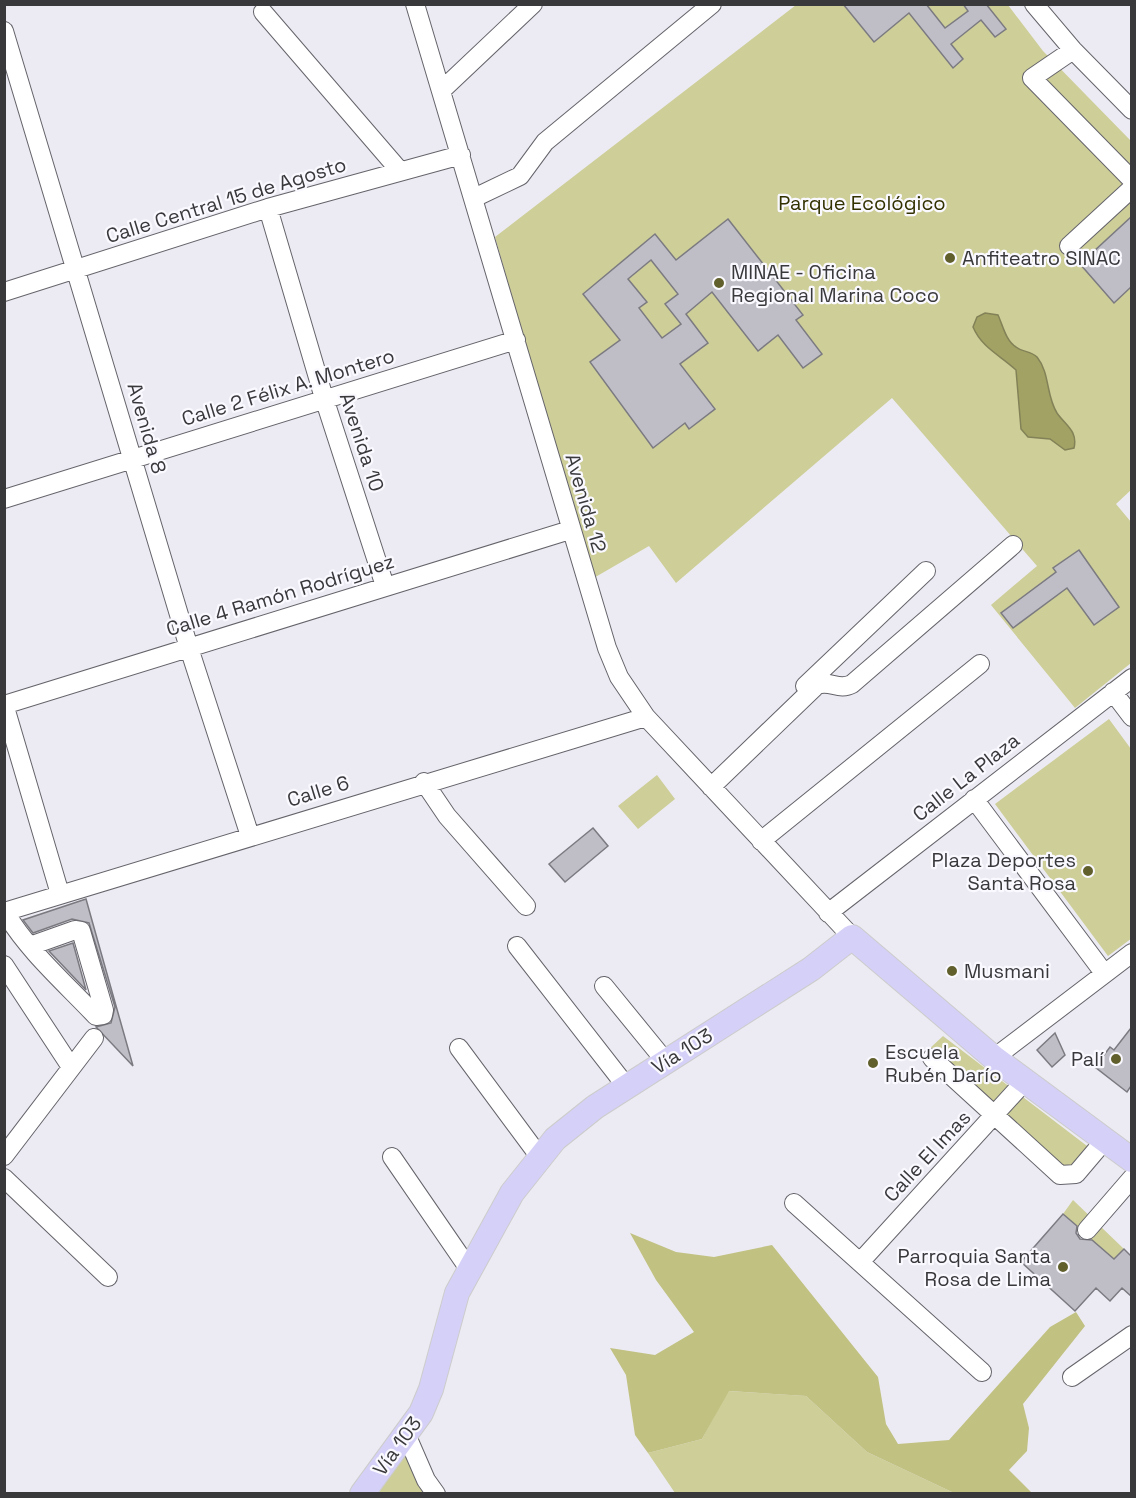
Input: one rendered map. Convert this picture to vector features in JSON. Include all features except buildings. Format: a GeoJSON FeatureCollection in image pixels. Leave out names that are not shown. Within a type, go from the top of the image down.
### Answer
{"type":"FeatureCollection","features":[{"type":"Feature","properties":{"kind":"main road"},"geometry":{"type":"LineString","coordinates":[[852,937],[994,1058],[1131,1160]]}},
{"type":"Feature","properties":{"kind":"main road","name":"Vía 103"},"geometry":{"type":"LineString","coordinates":[[362,1494],[421,1413],[431,1389],[450,1312],[469,1269],[512,1193],[539,1156],[571,1125],[626,1086],[811,969],[852,937]]}},
{"type":"Feature","properties":{"kind":"street","name":"Avenida 12"},"geometry":{"type":"LineString","coordinates":[[415,4],[516,340],[570,530],[607,648],[619,677],[646,717],[852,937]]}},
{"type":"Feature","properties":{"kind":"street"},"geometry":{"type":"LineString","coordinates":[[442,90],[533,4]]}},
{"type":"Feature","properties":{"kind":"street"},"geometry":{"type":"LineString","coordinates":[[474,198],[520,176],[545,142],[712,4]]}},
{"type":"Feature","properties":{"kind":"street"},"geometry":{"type":"LineString","coordinates":[[1034,4],[1073,50],[1131,110]]}},
{"type":"Feature","properties":{"kind":"street"},"geometry":{"type":"LineString","coordinates":[[262,12],[400,171]]}},
{"type":"Feature","properties":{"kind":"street","name":"Avenida 8"},"geometry":{"type":"LineString","coordinates":[[4,31],[11,81],[77,269],[189,648],[250,836]]}},
{"type":"Feature","properties":{"kind":"street"},"geometry":{"type":"LineString","coordinates":[[1073,50],[1032,78],[1131,180]]}},
{"type":"Feature","properties":{"kind":"street","name":"Calle Central 15 de Agosto"},"geometry":{"type":"LineString","coordinates":[[4,292],[268,208],[461,155]]}},
{"type":"Feature","properties":{"kind":"street"},"geometry":{"type":"LineString","coordinates":[[1069,246],[1131,188]]}},
{"type":"Feature","properties":{"kind":"street","name":"Avenida 10"},"geometry":{"type":"LineString","coordinates":[[268,208],[324,398],[385,586]]}},
{"type":"Feature","properties":{"kind":"street","name":"Calle 2 Félix A. Montero"},"geometry":{"type":"LineString","coordinates":[[4,499],[516,340]]}},
{"type":"Feature","properties":{"kind":"street","name":"Calle 4 Ramón Rodríguez"},"geometry":{"type":"LineString","coordinates":[[5,705],[570,530]]}},
{"type":"Feature","properties":{"kind":"street"},"geometry":{"type":"LineString","coordinates":[[708,783],[817,685],[823,683],[840,688],[852,684],[1013,545]]}},
{"type":"Feature","properties":{"kind":"street"},"geometry":{"type":"LineString","coordinates":[[708,783],[926,571]]}},
{"type":"Feature","properties":{"kind":"street"},"geometry":{"type":"LineString","coordinates":[[761,841],[980,664]]}},
{"type":"Feature","properties":{"kind":"street","name":"Calle La Plaza"},"geometry":{"type":"LineString","coordinates":[[828,913],[1131,678]]}},
{"type":"Feature","properties":{"kind":"street"},"geometry":{"type":"LineString","coordinates":[[1113,692],[1131,717]]}},
{"type":"Feature","properties":{"kind":"street"},"geometry":{"type":"LineString","coordinates":[[5,705],[60,894]]}},
{"type":"Feature","properties":{"kind":"street","name":"Calle 6"},"geometry":{"type":"LineString","coordinates":[[5,912],[424,782],[646,717]]}},
{"type":"Feature","properties":{"kind":"street"},"geometry":{"type":"LineString","coordinates":[[424,782],[447,816],[526,906]]}},
{"type":"Feature","properties":{"kind":"street"},"geometry":{"type":"LineString","coordinates":[[974,799],[1104,973]]}},
{"type":"Feature","properties":{"kind":"street"},"geometry":{"type":"LineString","coordinates":[[5,912],[15,929],[30,946],[96,1016],[103,1015],[104,1010],[81,931],[75,930],[30,946]]}},
{"type":"Feature","properties":{"kind":"street"},"geometry":{"type":"LineString","coordinates":[[517,946],[626,1086]]}},
{"type":"Feature","properties":{"kind":"street"},"geometry":{"type":"LineString","coordinates":[[994,1058],[1131,953]]}},
{"type":"Feature","properties":{"kind":"street"},"geometry":{"type":"LineString","coordinates":[[4,965],[71,1067]]}},
{"type":"Feature","properties":{"kind":"street"},"geometry":{"type":"LineString","coordinates":[[604,986],[666,1062]]}},
{"type":"Feature","properties":{"kind":"street"},"geometry":{"type":"LineString","coordinates":[[4,1156],[94,1038]]}},
{"type":"Feature","properties":{"kind":"street"},"geometry":{"type":"LineString","coordinates":[[459,1048],[539,1156]]}},
{"type":"Feature","properties":{"kind":"street"},"geometry":{"type":"LineString","coordinates":[[932,1058],[1060,1175],[1077,1174],[1104,1141]]}},
{"type":"Feature","properties":{"kind":"street","name":"Calle El Imas"},"geometry":{"type":"LineString","coordinates":[[861,1261],[1025,1081]]}},
{"type":"Feature","properties":{"kind":"street"},"geometry":{"type":"LineString","coordinates":[[392,1157],[469,1269]]}},
{"type":"Feature","properties":{"kind":"street"},"geometry":{"type":"LineString","coordinates":[[4,1178],[108,1277]]}},
{"type":"Feature","properties":{"kind":"street"},"geometry":{"type":"LineString","coordinates":[[1087,1230],[1131,1178]]}},
{"type":"Feature","properties":{"kind":"street"},"geometry":{"type":"LineString","coordinates":[[794,1203],[982,1372]]}},
{"type":"Feature","properties":{"kind":"street"},"geometry":{"type":"LineString","coordinates":[[1072,1377],[1131,1335]]}},
{"type":"Feature","properties":{"kind":"street"},"geometry":{"type":"LineString","coordinates":[[406,1434],[426,1480],[436,1494]]}},
{"type":"Feature","properties":{"kind":"green space","name":"Parque Ecológico"},"geometry":{"type":"Polygon","coordinates":[[[796,5],[1008,5],[1043,51],[1131,141],[1132,489],[1116,504],[1131,522],[1131,663],[1075,708],[991,605],[1037,566],[892,398],[676,583],[649,546],[592,579],[495,237],[796,5]]]}},
{"type":"Feature","properties":{"kind":"green space","name":"Plaza Deportes Santa Rosa"},"geometry":{"type":"Polygon","coordinates":[[[1109,719],[1131,749],[1132,938],[1108,956],[995,804],[1109,719]]]}},
{"type":"Feature","properties":{"kind":"green space"},"geometry":{"type":"Polygon","coordinates":[[[657,775],[675,799],[638,829],[618,806],[657,775]]]}},
{"type":"Feature","properties":{"kind":"green space"},"geometry":{"type":"Polygon","coordinates":[[[943,1036],[1091,1149],[1076,1167],[1063,1169],[927,1051],[943,1036]]]}},
{"type":"Feature","properties":{"kind":"green space"},"geometry":{"type":"Polygon","coordinates":[[[1073,1200],[1124,1249],[1105,1271],[1101,1248],[1063,1214],[1073,1200]]]}},
{"type":"Feature","properties":{"kind":"green space"},"geometry":{"type":"Polygon","coordinates":[[[630,1233],[676,1252],[714,1257],[772,1245],[878,1377],[886,1424],[898,1444],[949,1440],[1050,1327],[1076,1312],[1085,1326],[1023,1404],[1029,1428],[1027,1451],[1009,1470],[1032,1493],[954,1493],[867,1452],[806,1396],[729,1391],[702,1439],[648,1453],[635,1435],[626,1375],[610,1348],[655,1355],[694,1332],[656,1280],[630,1233]]]}},
{"type":"Feature","properties":{"kind":"green space"},"geometry":{"type":"Polygon","coordinates":[[[728,1391],[806,1396],[867,1452],[954,1493],[675,1493],[648,1453],[702,1439],[728,1391]]]}},
{"type":"Feature","properties":{"kind":"green space"},"geometry":{"type":"Polygon","coordinates":[[[405,1453],[423,1493],[378,1494],[405,1453]]]}},
{"type":"Feature","properties":{"kind":"shaded area"},"geometry":{"type":"Polygon","coordinates":[[[985,313],[998,315],[1007,337],[1013,344],[1018,349],[1037,357],[1041,363],[1057,413],[1073,433],[1074,448],[1065,450],[1050,439],[1028,437],[1021,429],[1016,370],[986,346],[973,327],[977,317],[985,313]]]}},
{"type":"Feature","properties":{"kind":"place","name":"Anfiteatro SINAC"},"geometry":{"type":"Point","coordinates":[950,258]}},
{"type":"Feature","properties":{"kind":"place","name":"MINAE - Oficina Regional Marina Coco"},"geometry":{"type":"Point","coordinates":[719,283]}},
{"type":"Feature","properties":{"kind":"place","name":"Plaza Deportes Santa Rosa"},"geometry":{"type":"Point","coordinates":[1088,871]}},
{"type":"Feature","properties":{"kind":"place","name":"Musmani"},"geometry":{"type":"Point","coordinates":[952,971]}},
{"type":"Feature","properties":{"kind":"place","name":"Palí"},"geometry":{"type":"Point","coordinates":[1116,1059]}},
{"type":"Feature","properties":{"kind":"place","name":"Escuela Rubén Darío"},"geometry":{"type":"Point","coordinates":[873,1063]}},
{"type":"Feature","properties":{"kind":"place","name":"Parroquia Santa Rosa de Lima"},"geometry":{"type":"Point","coordinates":[1063,1267]}}]}
